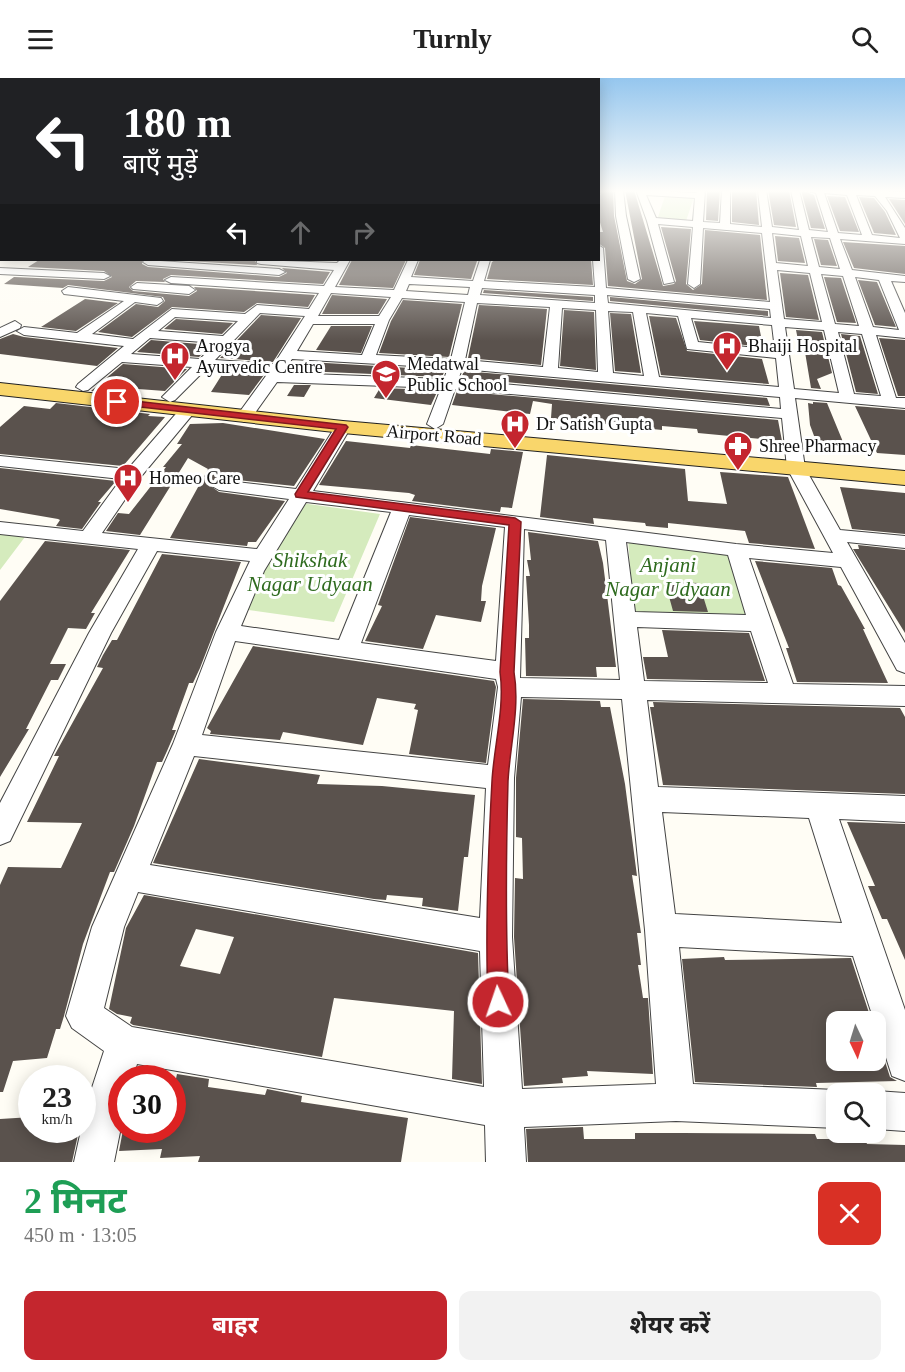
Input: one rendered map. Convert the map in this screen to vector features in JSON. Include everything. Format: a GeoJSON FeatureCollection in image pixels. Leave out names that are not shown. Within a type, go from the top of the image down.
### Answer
{"type":"FeatureCollection","features":[{"type":"Feature","properties":{"kind":"main road","name":"Airport Road"},"geometry":{"type":"LineString","coordinates":[[0,377],[170,397],[343,427],[795,462],[905,466]]}},
{"type":"Feature","properties":{"kind":"main road","name":"Airport Road"},"geometry":{"type":"LineString","coordinates":[[0,389],[187,411],[248,411],[435,424],[795,462],[905,478]]}},
{"type":"Feature","properties":{"kind":"street"},"geometry":{"type":"LineString","coordinates":[[632,241],[649,281]]}},
{"type":"Feature","properties":{"kind":"street"},"geometry":{"type":"LineString","coordinates":[[649,281],[651,241]]}},
{"type":"Feature","properties":{"kind":"street"},"geometry":{"type":"LineString","coordinates":[[602,291],[649,281],[684,241]]}},
{"type":"Feature","properties":{"kind":"street"},"geometry":{"type":"LineString","coordinates":[[768,241],[772,266],[768,291],[776,306],[779,322],[795,462],[905,664]]}},
{"type":"Feature","properties":{"kind":"street"},"geometry":{"type":"LineString","coordinates":[[806,241],[848,399]]}},
{"type":"Feature","properties":{"kind":"street"},"geometry":{"type":"LineString","coordinates":[[288,355],[457,364],[898,403],[846,274],[835,241]]}},
{"type":"Feature","properties":{"kind":"street"},"geometry":{"type":"LineString","coordinates":[[844,241],[905,251]]}},
{"type":"Feature","properties":{"kind":"street"},"geometry":{"type":"LineString","coordinates":[[600,257],[649,281]]}},
{"type":"Feature","properties":{"kind":"street"},"geometry":{"type":"LineString","coordinates":[[4,271],[24,261]]}},
{"type":"Feature","properties":{"kind":"street"},"geometry":{"type":"LineString","coordinates":[[246,261],[340,268]]}},
{"type":"Feature","properties":{"kind":"street"},"geometry":{"type":"LineString","coordinates":[[148,262],[340,268]]}},
{"type":"Feature","properties":{"kind":"street"},"geometry":{"type":"LineString","coordinates":[[57,274],[71,264]]}},
{"type":"Feature","properties":{"kind":"street"},"geometry":{"type":"LineString","coordinates":[[772,266],[905,279]]}},
{"type":"Feature","properties":{"kind":"street"},"geometry":{"type":"LineString","coordinates":[[248,411],[288,355],[340,268]]}},
{"type":"Feature","properties":{"kind":"street"},"geometry":{"type":"LineString","coordinates":[[368,358],[383,320],[398,295],[408,270],[484,271],[602,291],[776,306]]}},
{"type":"Feature","properties":{"kind":"street"},"geometry":{"type":"LineString","coordinates":[[4,271],[104,276]]}},
{"type":"Feature","properties":{"kind":"street"},"geometry":{"type":"LineString","coordinates":[[435,424],[457,364],[472,298],[484,271]]}},
{"type":"Feature","properties":{"kind":"street"},"geometry":{"type":"LineString","coordinates":[[884,277],[905,328]]}},
{"type":"Feature","properties":{"kind":"street"},"geometry":{"type":"LineString","coordinates":[[171,280],[324,295]]}},
{"type":"Feature","properties":{"kind":"street"},"geometry":{"type":"LineString","coordinates":[[137,286],[203,291],[472,298],[604,306],[905,334]]}},
{"type":"Feature","properties":{"kind":"street"},"geometry":{"type":"LineString","coordinates":[[68,291],[184,303],[190,302],[203,291]]}},
{"type":"Feature","properties":{"kind":"street"},"geometry":{"type":"LineString","coordinates":[[602,291],[606,377]]}},
{"type":"Feature","properties":{"kind":"street"},"geometry":{"type":"LineString","coordinates":[[80,337],[129,303]]}},
{"type":"Feature","properties":{"kind":"street"},"geometry":{"type":"LineString","coordinates":[[550,372],[556,304]]}},
{"type":"Feature","properties":{"kind":"street"},"geometry":{"type":"LineString","coordinates":[[170,397],[259,309],[311,316],[383,320]]}},
{"type":"Feature","properties":{"kind":"street"},"geometry":{"type":"LineString","coordinates":[[639,309],[652,380]]}},
{"type":"Feature","properties":{"kind":"street"},"geometry":{"type":"LineString","coordinates":[[82,387],[174,313],[249,318]]}},
{"type":"Feature","properties":{"kind":"street"},"geometry":{"type":"LineString","coordinates":[[683,313],[692,346],[783,355]]}},
{"type":"Feature","properties":{"kind":"street"},"geometry":{"type":"LineString","coordinates":[[0,333],[20,328],[134,343]]}},
{"type":"Feature","properties":{"kind":"street"},"geometry":{"type":"LineString","coordinates":[[146,334],[226,340]]}},
{"type":"Feature","properties":{"kind":"street"},"geometry":{"type":"LineString","coordinates":[[118,357],[276,373],[449,384],[789,414]]}},
{"type":"Feature","properties":{"kind":"street"},"geometry":{"type":"LineString","coordinates":[[89,537],[133,475],[187,411]]}},
{"type":"Feature","properties":{"kind":"street"},"geometry":{"type":"LineString","coordinates":[[343,427],[262,556],[227,632],[186,744],[108,927],[84,1016],[125,1044],[503,1109],[676,1102],[826,1109]]}},
{"type":"Feature","properties":{"kind":"street"},"geometry":{"type":"LineString","coordinates":[[0,461],[133,475]]}},
{"type":"Feature","properties":{"kind":"street"},"geometry":{"type":"LineString","coordinates":[[219,485],[736,550],[848,561]]}},
{"type":"Feature","properties":{"kind":"street"},"geometry":{"type":"LineString","coordinates":[[347,650],[402,508]]}},
{"type":"Feature","properties":{"kind":"street"},"geometry":{"type":"LineString","coordinates":[[506,1162],[495,937],[500,778],[508,680],[515,522]]}},
{"type":"Feature","properties":{"kind":"street"},"geometry":{"type":"LineString","coordinates":[[0,528],[262,556]]}},
{"type":"Feature","properties":{"kind":"street"},"geometry":{"type":"LineString","coordinates":[[615,534],[661,930],[676,1102]]}},
{"type":"Feature","properties":{"kind":"street"},"geometry":{"type":"LineString","coordinates":[[833,535],[905,542]]}},
{"type":"Feature","properties":{"kind":"street"},"geometry":{"type":"LineString","coordinates":[[1,826],[100,633],[152,543]]}},
{"type":"Feature","properties":{"kind":"street"},"geometry":{"type":"LineString","coordinates":[[736,550],[784,695]]}},
{"type":"Feature","properties":{"kind":"street"},"geometry":{"type":"LineString","coordinates":[[624,619],[759,623]]}},
{"type":"Feature","properties":{"kind":"street"},"geometry":{"type":"LineString","coordinates":[[227,632],[347,650],[508,680],[632,692],[905,696]]}},
{"type":"Feature","properties":{"kind":"street"},"geometry":{"type":"LineString","coordinates":[[186,744],[500,778]]}},
{"type":"Feature","properties":{"kind":"street"},"geometry":{"type":"LineString","coordinates":[[646,799],[905,809]]}},
{"type":"Feature","properties":{"kind":"street"},"geometry":{"type":"LineString","coordinates":[[820,806],[905,1063]]}},
{"type":"Feature","properties":{"kind":"street"},"geometry":{"type":"LineString","coordinates":[[129,876],[495,937]]}},
{"type":"Feature","properties":{"kind":"street"},"geometry":{"type":"LineString","coordinates":[[661,930],[866,940]]}},
{"type":"Feature","properties":{"kind":"street"},"geometry":{"type":"LineString","coordinates":[[94,1162],[106,1103],[125,1044]]}},
{"type":"Feature","properties":{"kind":"street"},"geometry":{"type":"LineString","coordinates":[[886,1111],[905,1112]]}},
{"type":"Feature","properties":{"kind":"green space","name":"Shikshak Nagar Udyaan"},"geometry":{"type":"Polygon","coordinates":[[[301,503],[380,514],[334,622],[241,609],[301,503]]]}},
{"type":"Feature","properties":{"kind":"green space"},"geometry":{"type":"Polygon","coordinates":[[[0,525],[31,529],[0,570],[0,525]]]}},
{"type":"Feature","properties":{"kind":"green space","name":"Anjani Nagar Udyaan"},"geometry":{"type":"Polygon","coordinates":[[[628,537],[725,547],[747,616],[633,614],[628,537]]]}},
{"type":"Feature","properties":{"kind":"building"},"geometry":{"type":"Polygon","coordinates":[[[600,241],[619,241],[627,281],[635,284],[642,279],[635,241],[649,241],[663,286],[674,284],[676,281],[665,241],[690,241],[686,284],[693,290],[702,284],[704,241],[761,241],[767,300],[608,286],[605,248],[600,244],[600,241]]]}},
{"type":"Feature","properties":{"kind":"building"},"geometry":{"type":"Polygon","coordinates":[[[776,241],[800,241],[805,263],[778,261],[776,241]]]}},
{"type":"Feature","properties":{"kind":"building"},"geometry":{"type":"Polygon","coordinates":[[[814,241],[828,241],[837,266],[821,265],[814,241]]]}},
{"type":"Feature","properties":{"kind":"building"},"geometry":{"type":"Polygon","coordinates":[[[843,242],[905,246],[905,274],[854,268],[843,242]]]}},
{"type":"Feature","properties":{"kind":"building"},"geometry":{"type":"Polygon","coordinates":[[[37,261],[142,261],[142,264],[148,267],[279,277],[287,273],[282,268],[330,272],[323,284],[171,275],[163,279],[165,282],[136,281],[129,287],[133,291],[189,296],[197,291],[194,287],[315,295],[308,307],[257,303],[244,312],[172,307],[132,337],[98,332],[136,304],[158,307],[165,301],[163,297],[68,285],[63,288],[4,284],[14,277],[104,281],[112,277],[104,271],[28,267],[37,261]]]}},
{"type":"Feature","properties":{"kind":"building"},"geometry":{"type":"Polygon","coordinates":[[[188,261],[255,261],[257,265],[188,261]]]}},
{"type":"Feature","properties":{"kind":"building"},"geometry":{"type":"Polygon","coordinates":[[[351,261],[406,261],[393,288],[339,285],[351,261]]]}},
{"type":"Feature","properties":{"kind":"building"},"geometry":{"type":"Polygon","coordinates":[[[420,261],[477,261],[471,279],[414,275],[420,261]]]}},
{"type":"Feature","properties":{"kind":"building"},"geometry":{"type":"Polygon","coordinates":[[[591,261],[593,285],[487,279],[492,262],[591,261]]]}},
{"type":"Feature","properties":{"kind":"building"},"geometry":{"type":"Polygon","coordinates":[[[780,273],[808,275],[819,320],[786,317],[780,273]]]}},
{"type":"Feature","properties":{"kind":"building"},"geometry":{"type":"Polygon","coordinates":[[[824,277],[841,278],[856,323],[837,322],[824,277]]]}},
{"type":"Feature","properties":{"kind":"building"},"geometry":{"type":"Polygon","coordinates":[[[858,280],[877,282],[896,327],[875,325],[858,280]]]}},
{"type":"Feature","properties":{"kind":"building"},"geometry":{"type":"Polygon","coordinates":[[[484,290],[593,297],[593,301],[483,293],[484,290]]]}},
{"type":"Feature","properties":{"kind":"building"},"geometry":{"type":"Polygon","coordinates":[[[332,295],[387,299],[378,314],[322,314],[332,295]]]}},
{"type":"Feature","properties":{"kind":"building"},"geometry":{"type":"Polygon","coordinates":[[[610,297],[768,311],[768,316],[610,301],[610,297]]]}},
{"type":"Feature","properties":{"kind":"building"},"geometry":{"type":"Polygon","coordinates":[[[85,299],[118,303],[76,331],[41,327],[85,299]]]}},
{"type":"Feature","properties":{"kind":"building"},"geometry":{"type":"Polygon","coordinates":[[[403,300],[462,304],[449,357],[379,353],[391,321],[403,300]]]}},
{"type":"Feature","properties":{"kind":"building"},"geometry":{"type":"Polygon","coordinates":[[[479,305],[547,309],[541,365],[468,358],[479,305]]]}},
{"type":"Feature","properties":{"kind":"building"},"geometry":{"type":"Polygon","coordinates":[[[564,310],[594,312],[596,370],[560,366],[564,310]]]}},
{"type":"Feature","properties":{"kind":"building"},"geometry":{"type":"Polygon","coordinates":[[[610,313],[631,314],[641,373],[615,371],[610,313]]]}},
{"type":"Feature","properties":{"kind":"building"},"geometry":{"type":"Polygon","coordinates":[[[261,315],[301,318],[273,362],[220,358],[261,315]]]}},
{"type":"Feature","properties":{"kind":"building"},"geometry":{"type":"Polygon","coordinates":[[[649,316],[676,318],[687,351],[762,359],[769,384],[661,375],[649,316]]]}},
{"type":"Feature","properties":{"kind":"building"},"geometry":{"type":"Polygon","coordinates":[[[176,319],[233,323],[222,334],[164,329],[176,319]]]}},
{"type":"Feature","properties":{"kind":"building"},"geometry":{"type":"Polygon","coordinates":[[[694,321],[759,326],[763,347],[700,340],[694,321]]]}},
{"type":"Feature","properties":{"kind":"building"},"geometry":{"type":"Polygon","coordinates":[[[331,326],[372,326],[361,353],[316,350],[331,326]]]}},
{"type":"Feature","properties":{"kind":"building"},"geometry":{"type":"Polygon","coordinates":[[[796,330],[822,332],[832,373],[817,379],[821,389],[811,388],[805,352],[802,352],[802,345],[799,345],[796,330]]]}},
{"type":"Feature","properties":{"kind":"building"},"geometry":{"type":"Polygon","coordinates":[[[13,334],[118,348],[97,366],[0,354],[0,339],[13,334]]]}},
{"type":"Feature","properties":{"kind":"building"},"geometry":{"type":"Polygon","coordinates":[[[841,334],[860,336],[878,394],[856,392],[841,334]]]}},
{"type":"Feature","properties":{"kind":"building"},"geometry":{"type":"Polygon","coordinates":[[[879,338],[905,340],[905,396],[898,396],[879,338]]]}},
{"type":"Feature","properties":{"kind":"building"},"geometry":{"type":"Polygon","coordinates":[[[151,340],[211,345],[199,357],[137,352],[151,340]]]}},
{"type":"Feature","properties":{"kind":"building"},"geometry":{"type":"Polygon","coordinates":[[[309,362],[445,370],[442,377],[303,371],[309,362]]]}},
{"type":"Feature","properties":{"kind":"building"},"geometry":{"type":"Polygon","coordinates":[[[123,364],[187,369],[165,391],[138,389],[137,396],[91,391],[123,364]]]}},
{"type":"Feature","properties":{"kind":"building"},"geometry":{"type":"Polygon","coordinates":[[[220,371],[264,375],[249,395],[211,392],[223,373],[220,371]]]}},
{"type":"Feature","properties":{"kind":"building"},"geometry":{"type":"Polygon","coordinates":[[[464,371],[767,398],[770,406],[461,378],[464,371]]]}},
{"type":"Feature","properties":{"kind":"building"},"geometry":{"type":"Polygon","coordinates":[[[294,385],[311,385],[304,397],[287,396],[294,385]]]}},
{"type":"Feature","properties":{"kind":"building"},"geometry":{"type":"Polygon","coordinates":[[[380,388],[438,390],[431,405],[374,398],[380,388]]]}},
{"type":"Feature","properties":{"kind":"building"},"geometry":{"type":"Polygon","coordinates":[[[457,391],[778,420],[782,441],[698,433],[697,429],[662,426],[662,430],[557,419],[551,418],[552,404],[533,401],[530,414],[452,405],[457,391]]]}},
{"type":"Feature","properties":{"kind":"building"},"geometry":{"type":"Polygon","coordinates":[[[813,402],[827,403],[848,454],[820,452],[810,425],[808,403],[813,404],[813,402]]]}},
{"type":"Feature","properties":{"kind":"building"},"geometry":{"type":"Polygon","coordinates":[[[56,403],[165,417],[123,466],[0,454],[0,427],[24,406],[50,409],[56,403]]]}},
{"type":"Feature","properties":{"kind":"building"},"geometry":{"type":"Polygon","coordinates":[[[855,406],[905,410],[905,455],[877,453],[855,406]]]}},
{"type":"Feature","properties":{"kind":"building"},"geometry":{"type":"Polygon","coordinates":[[[223,423],[325,439],[294,486],[219,478],[208,484],[219,492],[285,501],[256,542],[248,542],[247,546],[170,538],[208,469],[188,458],[140,535],[106,531],[118,513],[129,514],[166,467],[163,467],[182,444],[177,444],[190,424],[223,423]]]}},
{"type":"Feature","properties":{"kind":"building"},"geometry":{"type":"Polygon","coordinates":[[[346,441],[410,448],[411,445],[490,454],[491,449],[523,452],[512,508],[501,507],[500,512],[412,501],[415,495],[409,493],[319,485],[346,441]]]}},
{"type":"Feature","properties":{"kind":"building"},"geometry":{"type":"Polygon","coordinates":[[[547,455],[685,469],[688,501],[727,504],[720,472],[788,477],[815,549],[749,543],[745,531],[668,523],[668,528],[646,526],[645,523],[593,518],[594,524],[540,517],[547,455]]]}},
{"type":"Feature","properties":{"kind":"building"},"geometry":{"type":"Polygon","coordinates":[[[0,468],[116,481],[98,502],[101,502],[82,529],[56,526],[60,520],[58,519],[0,509],[0,468]]]}},
{"type":"Feature","properties":{"kind":"building"},"geometry":{"type":"Polygon","coordinates":[[[840,487],[905,493],[905,534],[852,529],[840,487]]]}},
{"type":"Feature","properties":{"kind":"building"},"geometry":{"type":"Polygon","coordinates":[[[410,517],[496,528],[482,586],[481,601],[486,601],[481,622],[436,615],[423,649],[365,641],[382,606],[378,605],[410,517]]]}},
{"type":"Feature","properties":{"kind":"building"},"geometry":{"type":"Polygon","coordinates":[[[528,532],[598,541],[603,563],[616,667],[596,667],[597,677],[526,676],[525,638],[529,638],[529,625],[526,576],[530,576],[527,560],[531,560],[528,532]]]}},
{"type":"Feature","properties":{"kind":"building"},"geometry":{"type":"Polygon","coordinates":[[[45,541],[130,550],[91,613],[95,613],[86,629],[68,628],[50,664],[66,664],[58,680],[51,680],[26,729],[29,729],[0,777],[0,601],[45,541]]]}},
{"type":"Feature","properties":{"kind":"building"},"geometry":{"type":"Polygon","coordinates":[[[858,545],[905,550],[905,633],[853,549],[859,549],[858,545]]]}},
{"type":"Feature","properties":{"kind":"building"},"geometry":{"type":"Polygon","coordinates":[[[162,554],[241,562],[200,668],[193,683],[189,683],[172,730],[176,730],[162,762],[157,762],[134,826],[114,872],[110,872],[83,944],[60,1029],[56,1029],[47,1058],[13,1061],[3,1092],[0,1092],[0,885],[8,867],[61,868],[82,823],[27,822],[59,756],[54,756],[103,668],[97,667],[103,655],[112,640],[117,640],[162,554]]]}},
{"type":"Feature","properties":{"kind":"building"},"geometry":{"type":"Polygon","coordinates":[[[755,561],[832,568],[838,585],[841,586],[865,629],[863,629],[888,683],[797,682],[786,648],[789,648],[755,561]]]}},
{"type":"Feature","properties":{"kind":"building"},"geometry":{"type":"Polygon","coordinates":[[[665,582],[699,583],[708,612],[673,611],[665,582]]]}},
{"type":"Feature","properties":{"kind":"building"},"geometry":{"type":"Polygon","coordinates":[[[662,630],[749,633],[765,681],[647,679],[643,657],[668,657],[662,630]]]}},
{"type":"Feature","properties":{"kind":"building"},"geometry":{"type":"Polygon","coordinates":[[[253,646],[494,681],[496,687],[486,763],[409,754],[418,710],[414,709],[416,704],[377,698],[363,745],[283,732],[280,740],[210,734],[211,731],[207,728],[253,646]]]}},
{"type":"Feature","properties":{"kind":"building"},"geometry":{"type":"Polygon","coordinates":[[[523,699],[600,701],[601,707],[610,707],[625,784],[637,876],[632,875],[641,933],[637,933],[641,965],[638,965],[643,998],[648,998],[653,1074],[587,1071],[588,1076],[562,1078],[563,1083],[524,1086],[514,937],[515,878],[523,879],[522,838],[516,837],[516,778],[523,699]]]}},
{"type":"Feature","properties":{"kind":"building"},"geometry":{"type":"Polygon","coordinates":[[[653,702],[900,708],[905,717],[905,794],[663,785],[650,707],[654,707],[653,702]]]}},
{"type":"Feature","properties":{"kind":"building"},"geometry":{"type":"Polygon","coordinates":[[[199,759],[320,775],[317,784],[382,786],[475,795],[468,857],[464,857],[458,911],[422,906],[423,898],[387,895],[386,900],[374,899],[153,863],[199,759]]]}},
{"type":"Feature","properties":{"kind":"building"},"geometry":{"type":"Polygon","coordinates":[[[847,822],[905,824],[905,960],[887,919],[882,919],[868,886],[875,886],[847,822]]]}},
{"type":"Feature","properties":{"kind":"building"},"geometry":{"type":"Polygon","coordinates":[[[144,895],[478,953],[482,1084],[452,1079],[454,1011],[334,998],[322,1057],[133,1025],[130,1023],[132,1017],[117,1014],[109,1009],[126,928],[144,895]],[[196,929],[180,966],[220,974],[234,937],[196,929]]]}},
{"type":"Feature","properties":{"kind":"building"},"geometry":{"type":"Polygon","coordinates":[[[851,958],[868,1011],[826,1011],[826,1071],[886,1071],[886,1065],[890,1077],[897,1081],[816,1083],[817,1087],[695,1082],[682,959],[851,958]]]}},
{"type":"Feature","properties":{"kind":"building"},"geometry":{"type":"Polygon","coordinates":[[[186,1075],[209,1079],[208,1087],[265,1095],[267,1089],[302,1096],[301,1102],[408,1118],[401,1162],[198,1162],[200,1156],[160,1158],[162,1149],[119,1151],[121,1143],[186,1143],[186,1075]]]}},
{"type":"Feature","properties":{"kind":"building"},"geometry":{"type":"Polygon","coordinates":[[[18,1118],[18,1143],[76,1143],[72,1162],[0,1162],[0,1119],[18,1118]]]}},
{"type":"Feature","properties":{"kind":"building"},"geometry":{"type":"Polygon","coordinates":[[[583,1127],[584,1139],[635,1139],[635,1133],[815,1134],[817,1139],[826,1139],[826,1143],[905,1145],[905,1162],[528,1162],[526,1129],[583,1127]]]}},
{"type":"Feature","properties":{"kind":"place","name":"Bhaiji Hospital"},"geometry":{"type":"Point","coordinates":[727,372]}},
{"type":"Feature","properties":{"kind":"place","name":"Arogya Ayurvedic Centre"},"geometry":{"type":"Point","coordinates":[175,382]}},
{"type":"Feature","properties":{"kind":"place","name":"Medatwal Public School"},"geometry":{"type":"Point","coordinates":[386,400]}},
{"type":"Feature","properties":{"kind":"place","name":"Dr Satish Gupta"},"geometry":{"type":"Point","coordinates":[515,450]}},
{"type":"Feature","properties":{"kind":"place","name":"Shree Pharmacy"},"geometry":{"type":"Point","coordinates":[738,472]}},
{"type":"Feature","properties":{"kind":"place","name":"Homeo Care"},"geometry":{"type":"Point","coordinates":[128,504]}},
{"type":"Feature","properties":{"kind":"route"},"geometry":{"type":"LineString","coordinates":[[117,402],[343,427],[300,494],[515,522],[507,672],[510,687],[500,778],[499,877],[495,937],[498,1002]]}}]}
